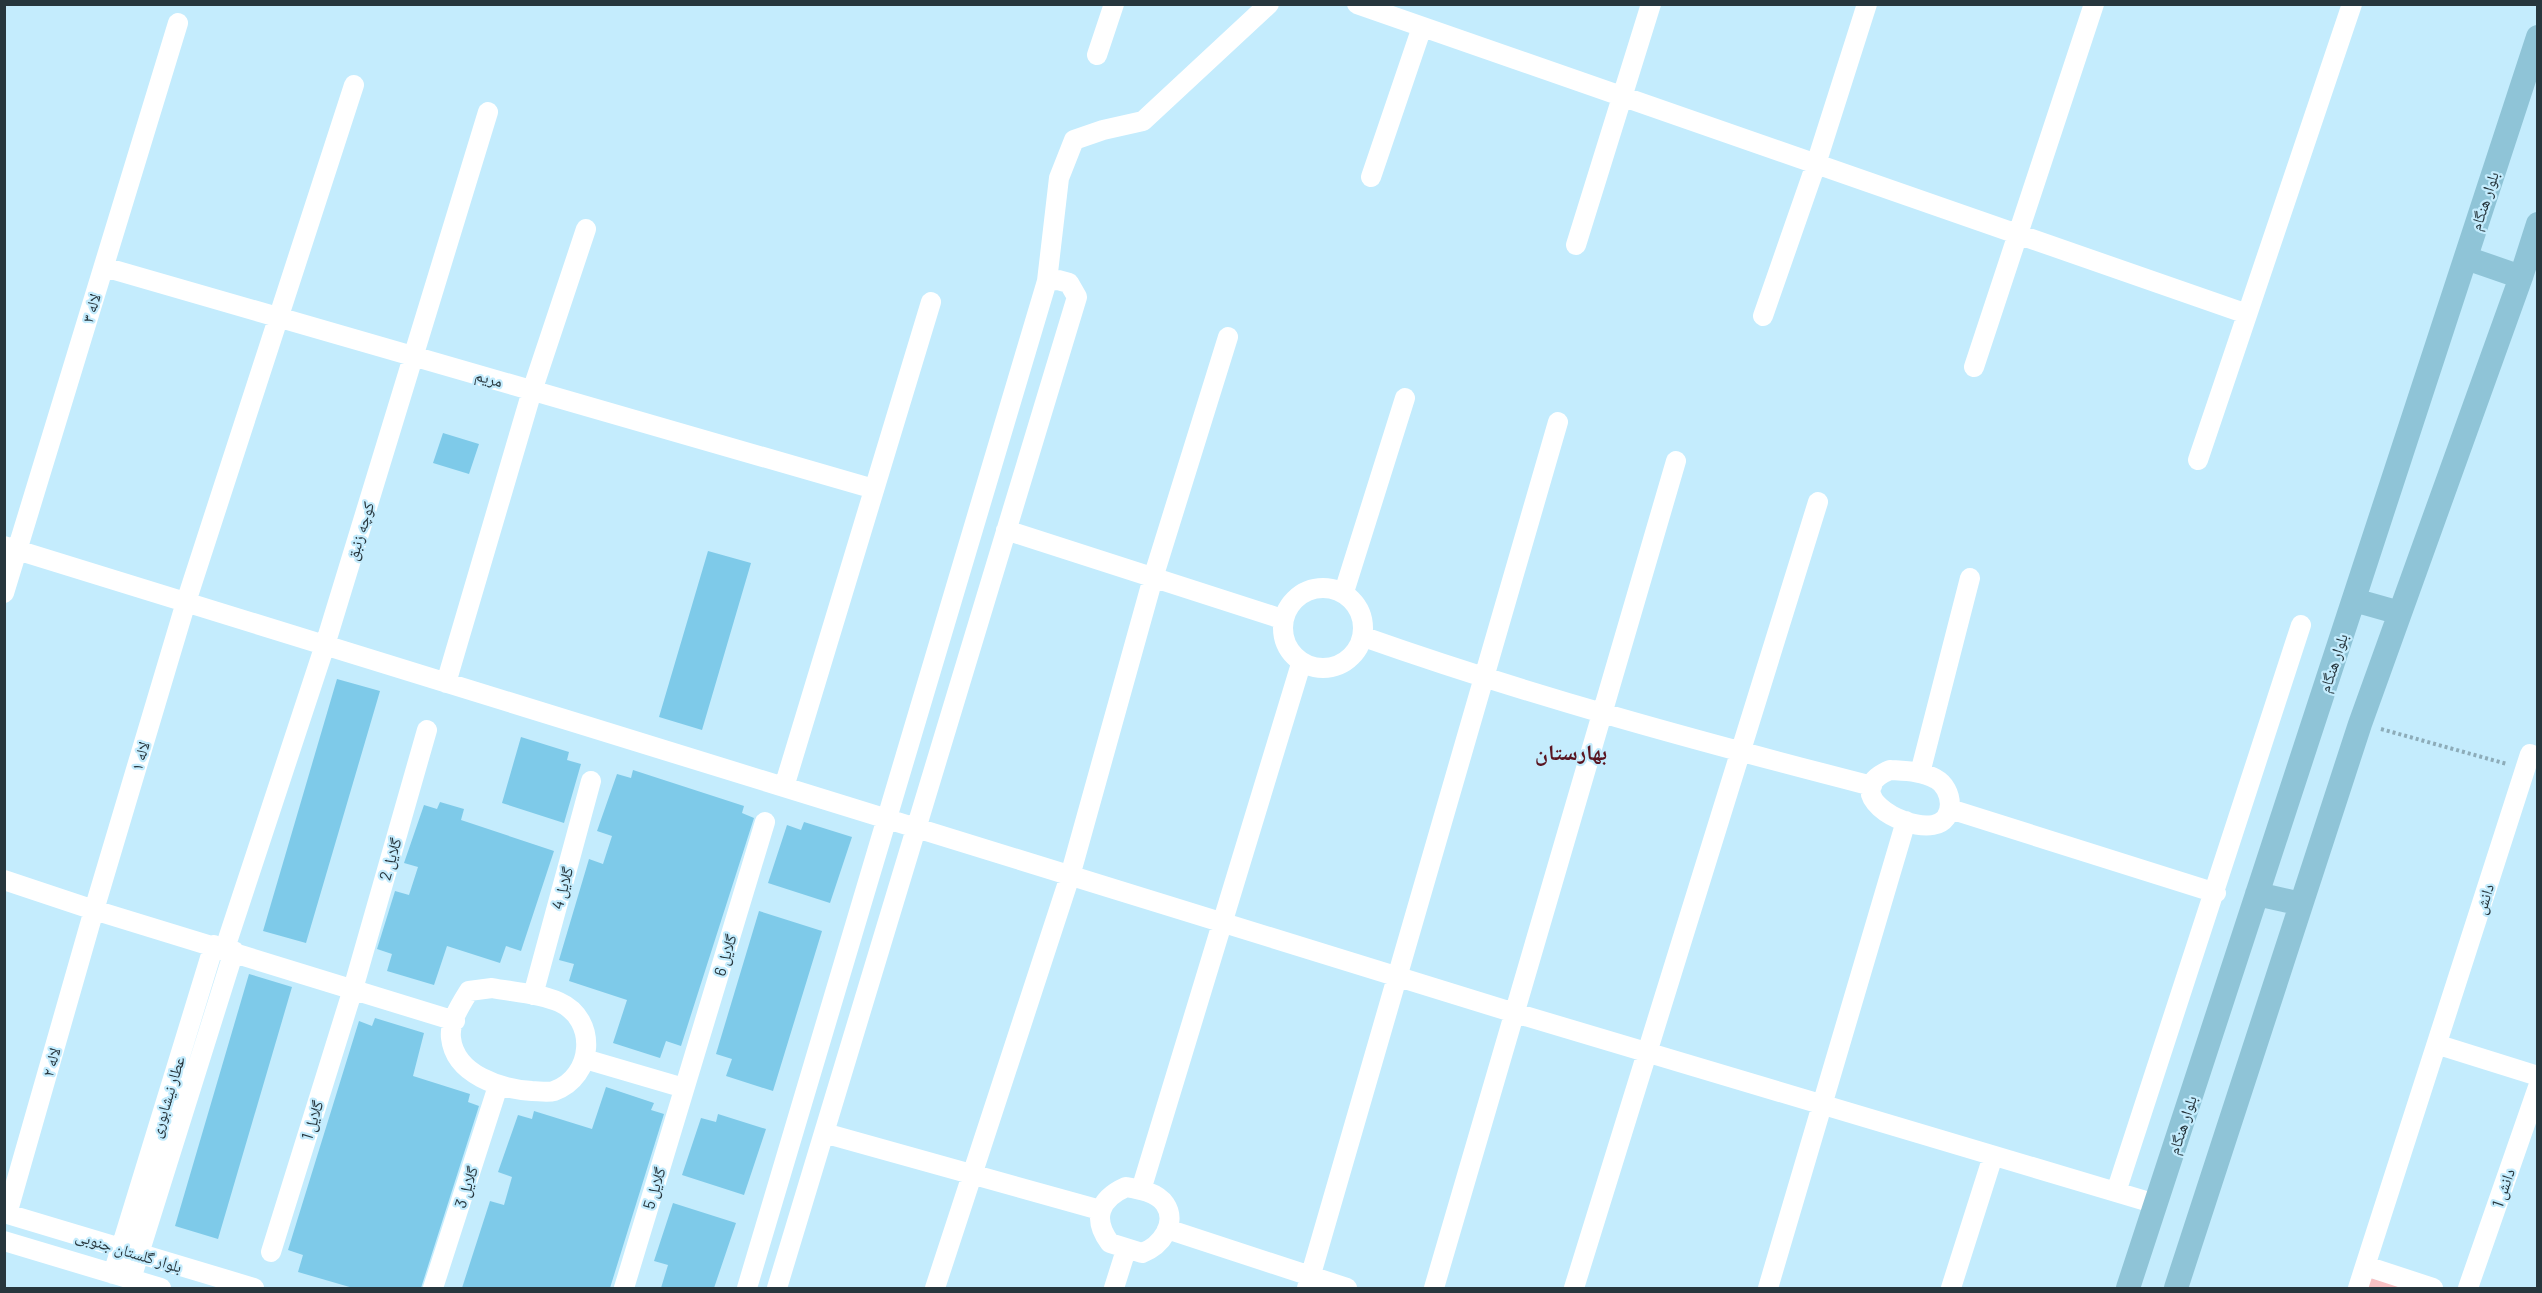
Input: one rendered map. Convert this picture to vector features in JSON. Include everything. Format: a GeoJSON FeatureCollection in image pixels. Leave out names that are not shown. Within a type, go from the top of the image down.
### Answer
{"type":"FeatureCollection","features":[{"type":"Feature","properties":{"kind":"main road","name":"بلوار هنگام"},"geometry":{"type":"LineString","coordinates":[[2128,1288],[2538,37]]}},
{"type":"Feature","properties":{"kind":"main road"},"geometry":{"type":"LineString","coordinates":[[2175,1288],[2360,724],[2538,224]]}},
{"type":"Feature","properties":{"kind":"main road"},"geometry":{"type":"LineString","coordinates":[[2466,258],[2521,276]]}},
{"type":"Feature","properties":{"kind":"main road"},"geometry":{"type":"LineString","coordinates":[[2354,600],[2400,613]]}},
{"type":"Feature","properties":{"kind":"main road"},"geometry":{"type":"LineString","coordinates":[[2257,894],[2301,904]]}},
{"type":"Feature","properties":{"kind":"street"},"geometry":{"type":"LineString","coordinates":[[1097,55],[1114,4]]}},
{"type":"Feature","properties":{"kind":"street"},"geometry":{"type":"LineString","coordinates":[[747,1288],[1047,281],[1059,178],[1074,140],[1103,130],[1143,121],[1269,4]]}},
{"type":"Feature","properties":{"kind":"street"},"geometry":{"type":"LineString","coordinates":[[1357,4],[2247,314]]}},
{"type":"Feature","properties":{"kind":"street"},"geometry":{"type":"LineString","coordinates":[[1576,245],[1651,4]]}},
{"type":"Feature","properties":{"kind":"street"},"geometry":{"type":"LineString","coordinates":[[1762,316],[1816,164],[1867,4]]}},
{"type":"Feature","properties":{"kind":"street"},"geometry":{"type":"LineString","coordinates":[[1974,367],[2094,4]]}},
{"type":"Feature","properties":{"kind":"street"},"geometry":{"type":"LineString","coordinates":[[2198,460],[2352,4]]}},
{"type":"Feature","properties":{"kind":"street","name":"لاله ۳"},"geometry":{"type":"LineString","coordinates":[[4,592],[11,548],[104,267],[178,23]]}},
{"type":"Feature","properties":{"kind":"street"},"geometry":{"type":"LineString","coordinates":[[1371,177],[1422,27]]}},
{"type":"Feature","properties":{"kind":"street","name":"لاله ۱"},"geometry":{"type":"LineString","coordinates":[[94,910],[186,602],[354,85]]}},
{"type":"Feature","properties":{"kind":"street","name":"کوچه زنبق"},"geometry":{"type":"LineString","coordinates":[[122,1276],[224,948],[325,645],[415,357],[488,112]]}},
{"type":"Feature","properties":{"kind":"street"},"geometry":{"type":"LineString","coordinates":[[446,683],[532,391],[586,229]]}},
{"type":"Feature","properties":{"kind":"street","name":"مریم"},"geometry":{"type":"LineString","coordinates":[[104,267],[874,489]]}},
{"type":"Feature","properties":{"kind":"street"},"geometry":{"type":"LineString","coordinates":[[777,1288],[1077,297],[1069,284],[1058,280],[1047,281]]}},
{"type":"Feature","properties":{"kind":"street"},"geometry":{"type":"LineString","coordinates":[[784,787],[931,302]]}},
{"type":"Feature","properties":{"kind":"street"},"geometry":{"type":"LineString","coordinates":[[934,1288],[1070,876],[1153,578],[1228,338]]}},
{"type":"Feature","properties":{"kind":"street"},"geometry":{"type":"LineString","coordinates":[[1344,592],[1405,398]]}},
{"type":"Feature","properties":{"kind":"street"},"geometry":{"type":"LineString","coordinates":[[1309,1282],[1558,422]]}},
{"type":"Feature","properties":{"kind":"street"},"geometry":{"type":"LineString","coordinates":[[1434,1288],[1676,461]]}},
{"type":"Feature","properties":{"kind":"street"},"geometry":{"type":"LineString","coordinates":[[1574,1288],[1818,502]]}},
{"type":"Feature","properties":{"kind":"street"},"geometry":{"type":"LineString","coordinates":[[1006,530],[1282,619]]}},
{"type":"Feature","properties":{"kind":"street"},"geometry":{"type":"LineString","coordinates":[[11,548],[1515,1013],[2156,1204]]}},
{"type":"Feature","properties":{"kind":"street"},"geometry":{"type":"LineString","coordinates":[[1920,773],[1970,578]]}},
{"type":"Feature","properties":{"kind":"street"},"geometry":{"type":"LineString","coordinates":[[1319,586],[1344,592],[1361,611],[1364,637],[1350,659],[1327,670],[1301,664],[1285,645],[1282,619],[1295,597],[1319,586]]}},
{"type":"Feature","properties":{"kind":"street"},"geometry":{"type":"LineString","coordinates":[[2116,1192],[2216,893],[2301,625]]}},
{"type":"Feature","properties":{"kind":"street"},"geometry":{"type":"LineString","coordinates":[[1364,637],[1484,679],[1602,714],[1872,786]]}},
{"type":"Feature","properties":{"kind":"street"},"geometry":{"type":"LineString","coordinates":[[1141,1190],[1301,664]]}},
{"type":"Feature","properties":{"kind":"street","name":"گلایل 2"},"geometry":{"type":"LineString","coordinates":[[353,989],[427,730]]}},
{"type":"Feature","properties":{"kind":"street","name":"دانش"},"geometry":{"type":"LineString","coordinates":[[2358,1288],[2531,760]]}},
{"type":"Feature","properties":{"kind":"street"},"geometry":{"type":"LineString","coordinates":[[1890,771],[1920,773],[1937,779],[1951,798],[1950,809],[1936,825],[1906,821],[1879,809],[1873,798],[1872,786],[1878,775],[1890,771]]}},
{"type":"Feature","properties":{"kind":"street","name":"گلایل 4"},"geometry":{"type":"LineString","coordinates":[[533,995],[591,781]]}},
{"type":"Feature","properties":{"kind":"street"},"geometry":{"type":"LineString","coordinates":[[1950,809],[2216,893]]}},
{"type":"Feature","properties":{"kind":"street"},"geometry":{"type":"LineString","coordinates":[[1768,1288],[1906,821]]}},
{"type":"Feature","properties":{"kind":"street","name":"گلایل 6"},"geometry":{"type":"LineString","coordinates":[[684,1088],[765,822]]}},
{"type":"Feature","properties":{"kind":"street"},"geometry":{"type":"LineString","coordinates":[[4,879],[94,910],[224,948],[454,1021]]}},
{"type":"Feature","properties":{"kind":"street","name":"لاله ۲"},"geometry":{"type":"LineString","coordinates":[[6,1214],[94,910]]}},
{"type":"Feature","properties":{"kind":"street"},"geometry":{"type":"LineString","coordinates":[[492,988],[533,995],[560,1002],[576,1017],[588,1040],[585,1059],[575,1079],[553,1092],[498,1086],[467,1068],[454,1048],[450,1036],[457,1010],[469,992],[492,988]]}},
{"type":"Feature","properties":{"kind":"street","name":"گلایل 1"},"geometry":{"type":"LineString","coordinates":[[271,1252],[353,989]]}},
{"type":"Feature","properties":{"kind":"street"},"geometry":{"type":"LineString","coordinates":[[2439,1045],[2538,1076]]}},
{"type":"Feature","properties":{"kind":"street"},"geometry":{"type":"LineString","coordinates":[[585,1059],[684,1088]]}},
{"type":"Feature","properties":{"kind":"street","name":"گلایل 3"},"geometry":{"type":"LineString","coordinates":[[433,1288],[498,1086]]}},
{"type":"Feature","properties":{"kind":"street","name":"دانش 1"},"geometry":{"type":"LineString","coordinates":[[2468,1288],[2538,1087]]}},
{"type":"Feature","properties":{"kind":"street","name":"گلایل 5"},"geometry":{"type":"LineString","coordinates":[[624,1288],[684,1088]]}},
{"type":"Feature","properties":{"kind":"street"},"geometry":{"type":"LineString","coordinates":[[824,1133],[1100,1210]]}},
{"type":"Feature","properties":{"kind":"street"},"geometry":{"type":"LineString","coordinates":[[1951,1288],[1994,1156]]}},
{"type":"Feature","properties":{"kind":"street"},"geometry":{"type":"LineString","coordinates":[[1126,1187],[1141,1190],[1164,1202],[1169,1214],[1167,1229],[1153,1249],[1143,1253],[1126,1250],[1110,1243],[1099,1222],[1100,1210],[1106,1198],[1126,1187]]}},
{"type":"Feature","properties":{"kind":"street","name":"بلوار گلستان جنوبی"},"geometry":{"type":"LineString","coordinates":[[6,1214],[254,1288]]}},
{"type":"Feature","properties":{"kind":"street"},"geometry":{"type":"LineString","coordinates":[[1167,1229],[1309,1282],[1347,1288]]}},
{"type":"Feature","properties":{"kind":"street","name":"بلوار گلستان جنوبی"},"geometry":{"type":"LineString","coordinates":[[4,1241],[161,1288]]}},
{"type":"Feature","properties":{"kind":"street"},"geometry":{"type":"LineString","coordinates":[[1114,1288],[1126,1250]]}},
{"type":"Feature","properties":{"kind":"street"},"geometry":{"type":"LineString","coordinates":[[2366,1266],[2433,1288]]}},
{"type":"Feature","properties":{"kind":"path"},"geometry":{"type":"LineString","coordinates":[[2360,724],[2531,760]]}},
{"type":"Feature","properties":{"kind":"shaded area"},"geometry":{"type":"Polygon","coordinates":[[[2362,1276],[2411,1288],[2359,1288],[2362,1276]]]}},
{"type":"Feature","properties":{"kind":"building"},"geometry":{"type":"Polygon","coordinates":[[[443,433],[479,444],[469,474],[433,463],[443,433]]]}},
{"type":"Feature","properties":{"kind":"building"},"geometry":{"type":"Polygon","coordinates":[[[708,551],[751,563],[702,730],[659,717],[708,551]]]}},
{"type":"Feature","properties":{"kind":"building"},"geometry":{"type":"Polygon","coordinates":[[[337,679],[380,691],[306,943],[263,931],[337,679]]]}},
{"type":"Feature","properties":{"kind":"building"},"geometry":{"type":"Polygon","coordinates":[[[521,737],[569,752],[567,760],[581,764],[564,823],[502,803],[521,737]]]}},
{"type":"Feature","properties":{"kind":"building"},"geometry":{"type":"Polygon","coordinates":[[[633,770],[744,806],[742,813],[754,818],[681,1046],[666,1041],[660,1058],[613,1043],[627,1000],[569,981],[574,964],[559,960],[589,859],[603,864],[612,836],[597,831],[617,774],[631,778],[633,770]]]}},
{"type":"Feature","properties":{"kind":"building"},"geometry":{"type":"Polygon","coordinates":[[[440,802],[464,809],[461,820],[554,851],[521,951],[506,946],[500,963],[447,946],[434,985],[387,971],[392,954],[377,949],[395,891],[409,895],[418,867],[404,863],[424,805],[437,809],[440,802]]]}},
{"type":"Feature","properties":{"kind":"building"},"geometry":{"type":"Polygon","coordinates":[[[804,822],[852,837],[830,903],[768,883],[787,825],[801,830],[804,822]]]}},
{"type":"Feature","properties":{"kind":"building"},"geometry":{"type":"Polygon","coordinates":[[[759,911],[822,931],[773,1091],[726,1076],[732,1059],[716,1054],[759,911]]]}},
{"type":"Feature","properties":{"kind":"building"},"geometry":{"type":"Polygon","coordinates":[[[249,974],[292,987],[218,1239],[175,1226],[249,974]]]}},
{"type":"Feature","properties":{"kind":"building"},"geometry":{"type":"Polygon","coordinates":[[[375,1018],[424,1033],[413,1076],[470,1094],[468,1102],[479,1106],[421,1288],[353,1288],[298,1272],[303,1255],[288,1250],[359,1021],[372,1026],[375,1018]]]}},
{"type":"Feature","properties":{"kind":"building"},"geometry":{"type":"Polygon","coordinates":[[[606,1087],[654,1103],[651,1110],[664,1114],[610,1288],[462,1288],[490,1201],[504,1205],[512,1177],[498,1172],[518,1115],[532,1119],[534,1111],[592,1129],[606,1087]]]}},
{"type":"Feature","properties":{"kind":"building"},"geometry":{"type":"Polygon","coordinates":[[[718,1114],[766,1129],[744,1195],[682,1175],[701,1118],[716,1122],[718,1114]]]}},
{"type":"Feature","properties":{"kind":"building"},"geometry":{"type":"Polygon","coordinates":[[[673,1203],[736,1223],[714,1288],[661,1288],[668,1265],[654,1261],[673,1203]]]}},
{"type":"Feature","properties":{"kind":"district","name":"بهارستان"},"geometry":{"type":"Point","coordinates":[1571,752]}}]}
